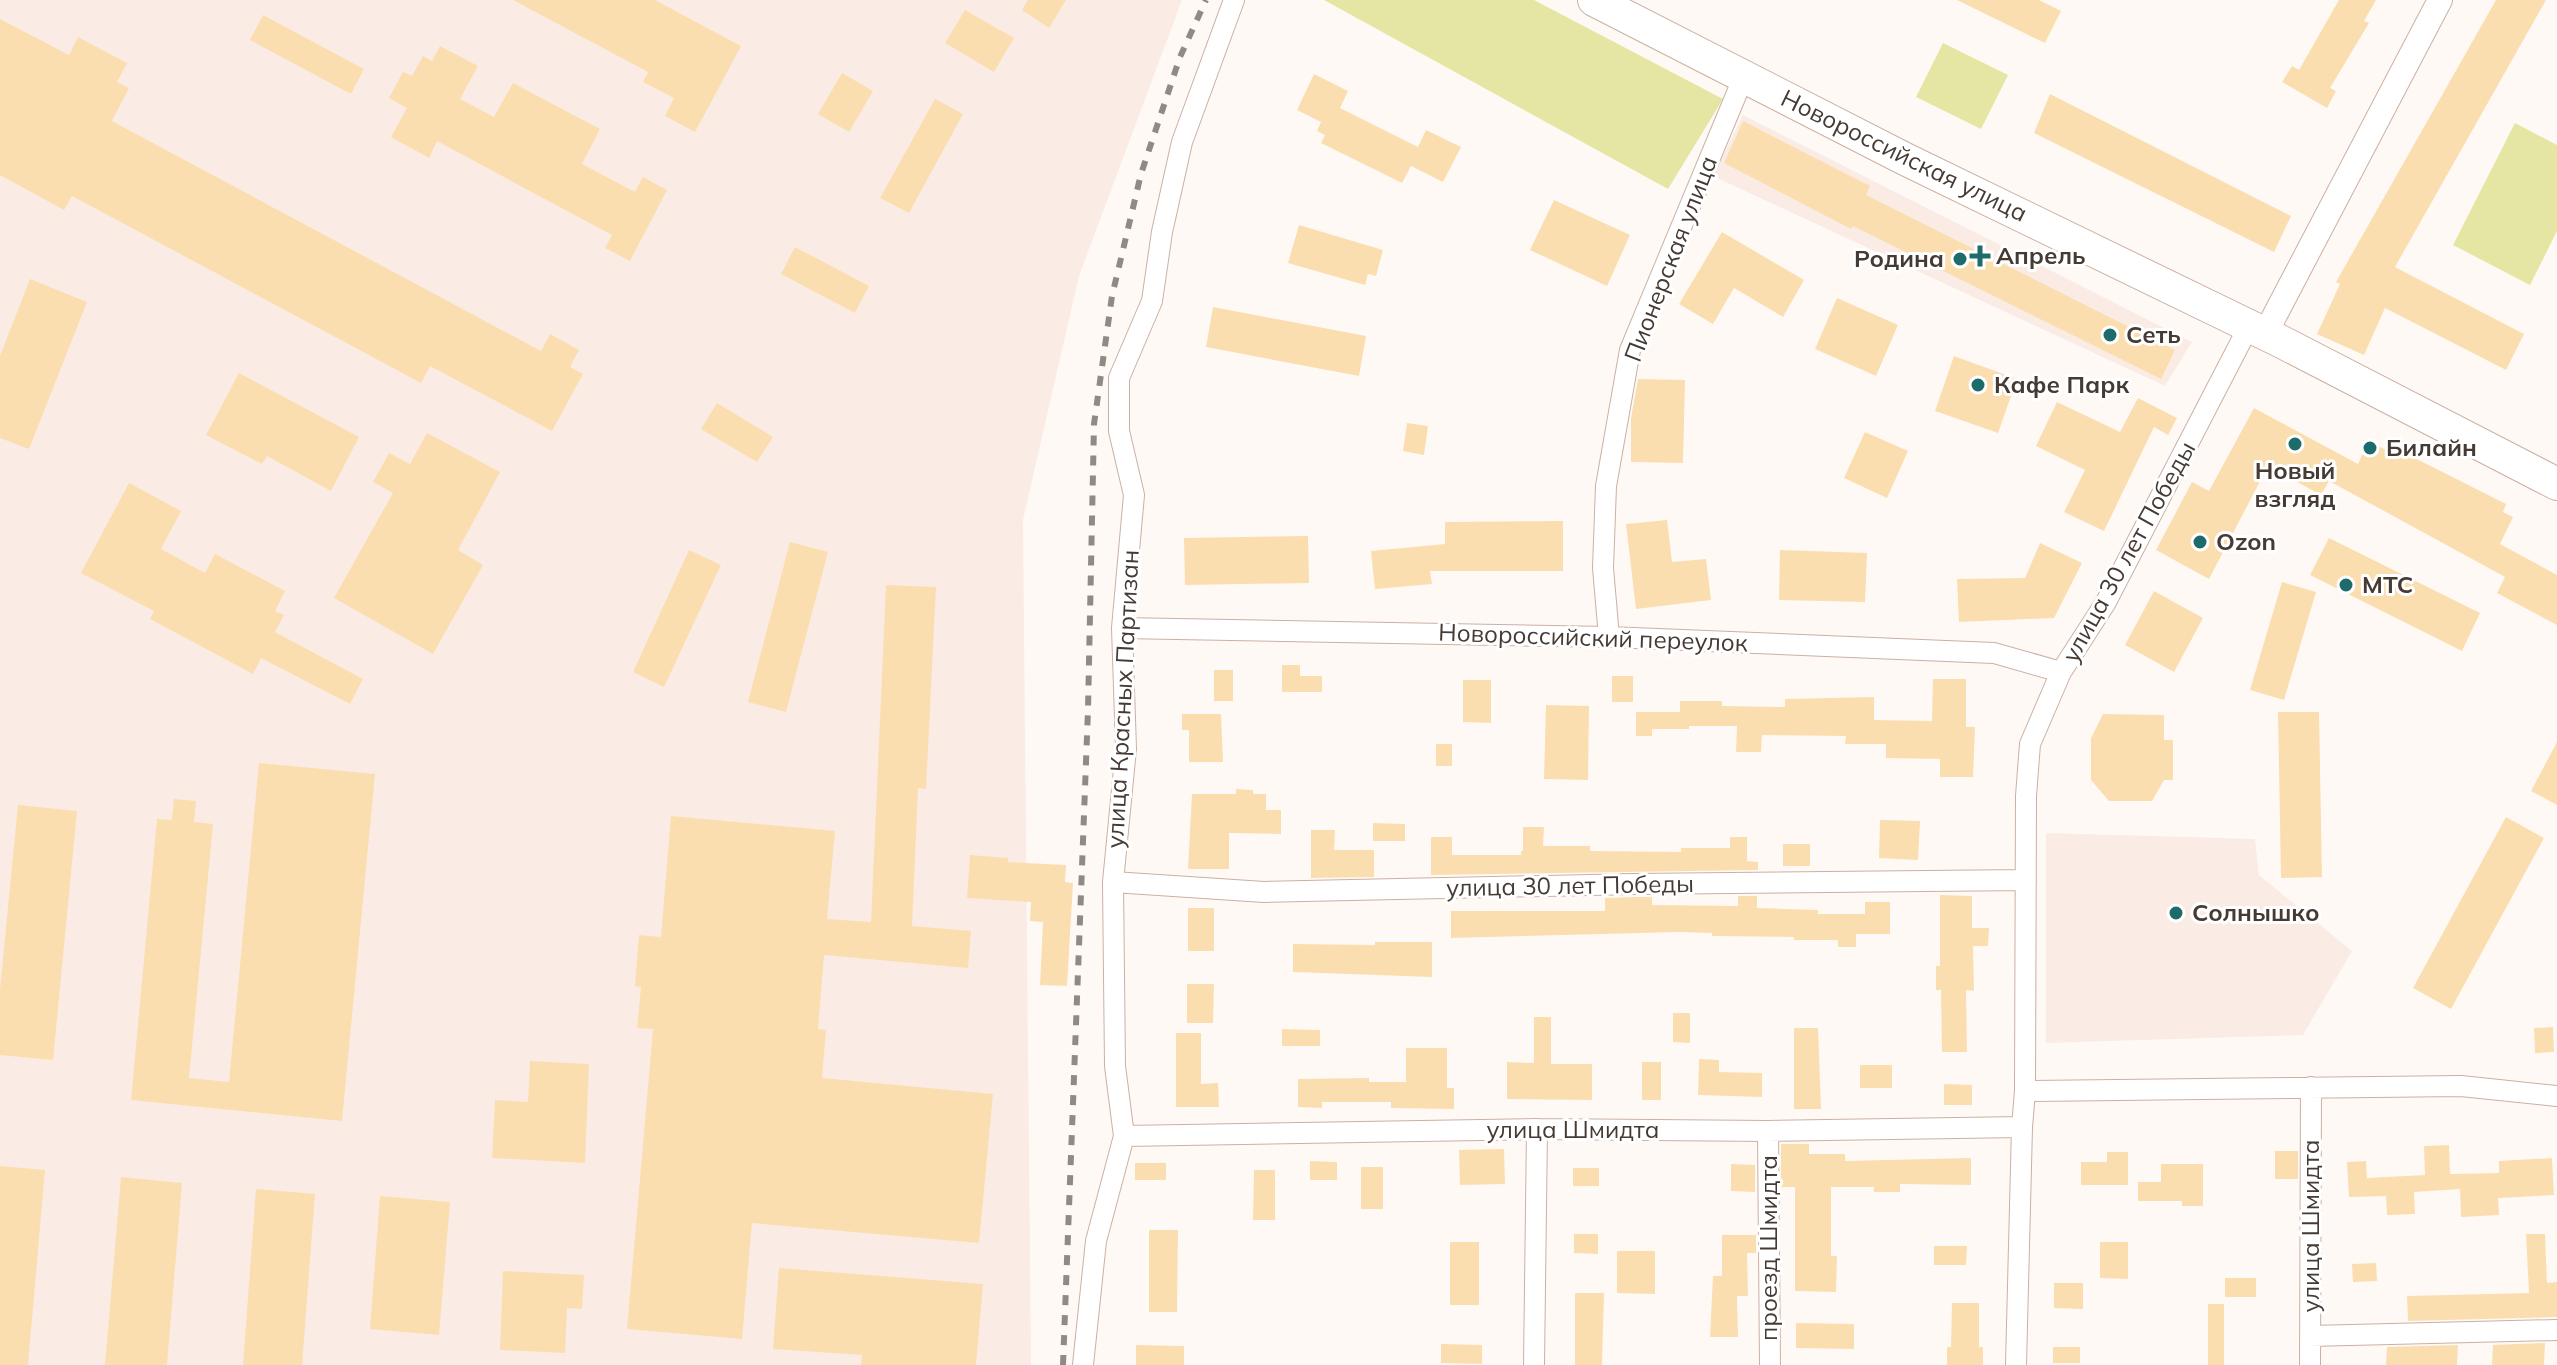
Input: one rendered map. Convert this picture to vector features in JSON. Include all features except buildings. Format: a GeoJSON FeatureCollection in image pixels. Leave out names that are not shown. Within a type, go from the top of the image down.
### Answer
{"type":"FeatureCollection","features":[{"type":"Feature","properties":{"kind":"main road","name":"Новороссийская улица"},"geometry":{"type":"LineString","coordinates":[[1594,0],[1929,170],[2257,330],[2557,484]]}},
{"type":"Feature","properties":{"kind":"street","name":"улица Красных Партизан"},"geometry":{"type":"LineString","coordinates":[[1083,1365],[1096,1241],[1124,1136],[1115,1066],[1113,882],[1126,749],[1122,628],[1134,495],[1119,431],[1119,378],[1152,301],[1162,232],[1182,142],[1234,0]]}},
{"type":"Feature","properties":{"kind":"street","name":"улица 30 лет Победы"},"geometry":{"type":"LineString","coordinates":[[2016,1365],[2025,1091],[2026,796],[2030,744],[2061,672],[2106,602],[2440,0]]}},
{"type":"Feature","properties":{"kind":"street","name":"Пионерская улица"},"geometry":{"type":"LineString","coordinates":[[1609,637],[1603,568],[1606,486],[1630,350],[1744,76]]}},
{"type":"Feature","properties":{"kind":"street","name":"Новороссийский переулок"},"geometry":{"type":"LineString","coordinates":[[1122,628],[1609,637],[1994,653],[2061,672]]}},
{"type":"Feature","properties":{"kind":"street","name":"улица 30 лет Победы"},"geometry":{"type":"LineString","coordinates":[[1113,882],[1264,892],[1618,884],[2026,880]]}},
{"type":"Feature","properties":{"kind":"street"},"geometry":{"type":"LineString","coordinates":[[2025,1091],[2461,1086],[2557,1096]]}},
{"type":"Feature","properties":{"kind":"street","name":"улица Шмидта"},"geometry":{"type":"LineString","coordinates":[[2310,1365],[2311,1087]]}},
{"type":"Feature","properties":{"kind":"street","name":"улица Шмидта"},"geometry":{"type":"LineString","coordinates":[[1124,1136],[1537,1129],[1768,1131],[2022,1127]]}},
{"type":"Feature","properties":{"kind":"street"},"geometry":{"type":"LineString","coordinates":[[1534,1365],[1537,1129]]}},
{"type":"Feature","properties":{"kind":"street","name":"проезд Шмидта"},"geometry":{"type":"LineString","coordinates":[[1768,1131],[1770,1365]]}},
{"type":"Feature","properties":{"kind":"street"},"geometry":{"type":"LineString","coordinates":[[2310,1336],[2557,1330]]}},
{"type":"Feature","properties":{"kind":"shaded area"},"geometry":{"type":"Polygon","coordinates":[[[0,0],[1182,0],[1079,276],[1023,520],[1031,1365],[0,1365],[0,0]]]}},
{"type":"Feature","properties":{"kind":"shaded area","name":"Родина"},"geometry":{"type":"Polygon","coordinates":[[[1743,115],[2192,342],[2165,386],[1713,176],[1743,115]]]}},
{"type":"Feature","properties":{"kind":"shaded area","name":"Солнышко"},"geometry":{"type":"Polygon","coordinates":[[[2046,833],[2255,839],[2259,875],[2352,951],[2303,1035],[2046,1043],[2046,833]]]}},
{"type":"Feature","properties":{"kind":"green space"},"geometry":{"type":"Polygon","coordinates":[[[1324,0],[1534,0],[1723,99],[1668,189],[1324,0]]]}},
{"type":"Feature","properties":{"kind":"green space"},"geometry":{"type":"Polygon","coordinates":[[[1943,43],[2008,75],[1981,129],[1916,97],[1943,43]]]}},
{"type":"Feature","properties":{"kind":"green space"},"geometry":{"type":"Polygon","coordinates":[[[2515,123],[2557,145],[2557,231],[2530,285],[2453,245],[2515,123]]]}},
{"type":"Feature","properties":{"kind":"railway"},"geometry":{"type":"LineString","coordinates":[[1063,1365],[1088,710],[1094,424],[1112,296],[1141,174],[1180,57],[1206,0]]}},
{"type":"Feature","properties":{"kind":"place","name":"Апрель"},"geometry":{"type":"Point","coordinates":[1980,256]}},
{"type":"Feature","properties":{"kind":"place","name":"Родина"},"geometry":{"type":"Point","coordinates":[1960,259]}},
{"type":"Feature","properties":{"kind":"place","name":"Сеть"},"geometry":{"type":"Point","coordinates":[2110,335]}},
{"type":"Feature","properties":{"kind":"place","name":"Кафе Парк"},"geometry":{"type":"Point","coordinates":[1978,385]}},
{"type":"Feature","properties":{"kind":"place","name":"Новый взгляд"},"geometry":{"type":"Point","coordinates":[2295,444]}},
{"type":"Feature","properties":{"kind":"place","name":"Билайн"},"geometry":{"type":"Point","coordinates":[2370,448]}},
{"type":"Feature","properties":{"kind":"place","name":"Ozon"},"geometry":{"type":"Point","coordinates":[2200,542]}},
{"type":"Feature","properties":{"kind":"place","name":"МТС"},"geometry":{"type":"Point","coordinates":[2346,585]}},
{"type":"Feature","properties":{"kind":"place","name":"Солнышко"},"geometry":{"type":"Point","coordinates":[2176,913]}}]}
